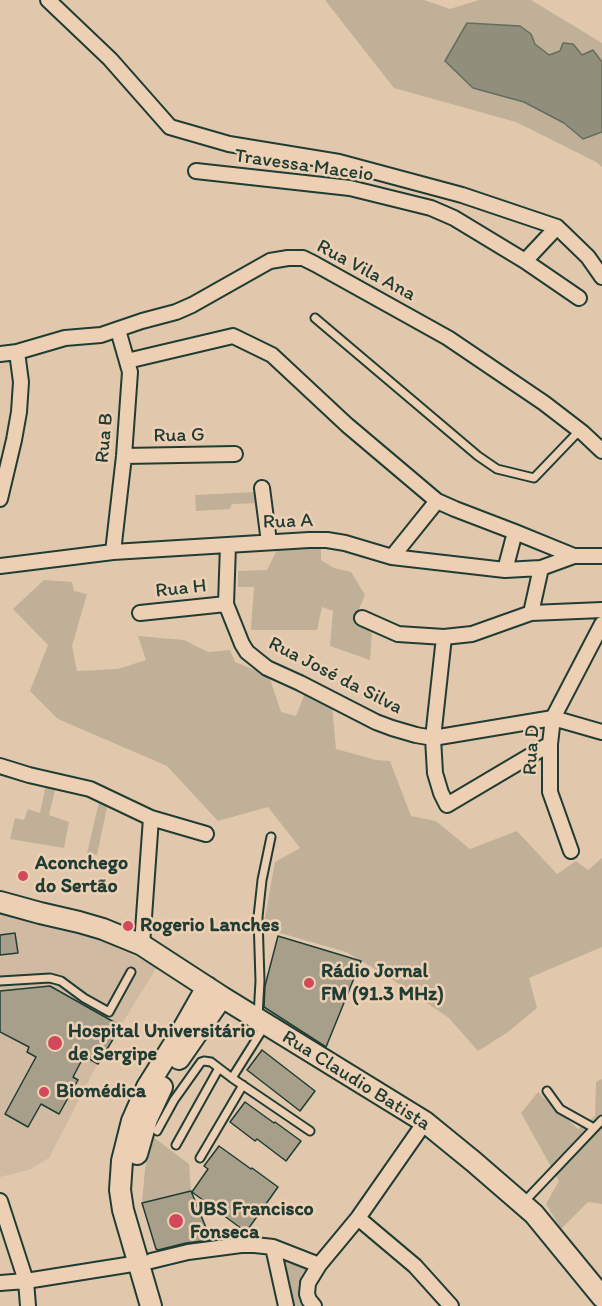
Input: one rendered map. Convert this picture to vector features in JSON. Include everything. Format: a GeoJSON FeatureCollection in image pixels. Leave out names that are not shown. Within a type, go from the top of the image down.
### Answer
{"type":"FeatureCollection","features":[{"type":"Feature","properties":{"kind":"main road","name":"Rua Claudio Batista"},"geometry":{"type":"LineString","coordinates":[[0,902],[87,924],[142,945],[425,1122],[534,1214],[602,1297]]}},
{"type":"Feature","properties":{"kind":"main road"},"geometry":{"type":"LineString","coordinates":[[164,1306],[123,1210],[120,1190],[122,1161],[132,1120],[147,1087],[178,1038],[215,992]]}},
{"type":"Feature","properties":{"kind":"main road"},"geometry":{"type":"LineString","coordinates":[[145,1262],[152,1306]]}},
{"type":"Feature","properties":{"kind":"street"},"geometry":{"type":"LineString","coordinates":[[48,0],[110,59],[170,127],[229,144],[339,162],[462,195],[557,227],[588,257],[602,277]]}},
{"type":"Feature","properties":{"kind":"street","name":"Travessa Maceio"},"geometry":{"type":"LineString","coordinates":[[196,171],[350,188],[431,208],[454,218],[525,261],[579,298]]}},
{"type":"Feature","properties":{"kind":"street"},"geometry":{"type":"LineString","coordinates":[[525,261],[557,227]]}},
{"type":"Feature","properties":{"kind":"street","name":"Rua Vila Ana"},"geometry":{"type":"LineString","coordinates":[[0,354],[38,347],[55,340],[75,336],[101,335],[176,312],[270,261],[303,258],[448,338],[544,403],[580,430],[602,451]]}},
{"type":"Feature","properties":{"kind":"street","name":"Rua B"},"geometry":{"type":"LineString","coordinates":[[113,552],[124,456],[130,372],[118,330]]}},
{"type":"Feature","properties":{"kind":"street"},"geometry":{"type":"LineString","coordinates":[[127,362],[233,336],[272,355],[363,439],[437,501],[574,556],[602,556]]}},
{"type":"Feature","properties":{"kind":"street"},"geometry":{"type":"LineString","coordinates":[[0,499],[19,412],[21,382],[17,352]]}},
{"type":"Feature","properties":{"kind":"street","name":"Rua G"},"geometry":{"type":"LineString","coordinates":[[124,456],[235,454]]}},
{"type":"Feature","properties":{"kind":"street"},"geometry":{"type":"LineString","coordinates":[[262,488],[269,542]]}},
{"type":"Feature","properties":{"kind":"street"},"geometry":{"type":"LineString","coordinates":[[392,557],[437,501]]}},
{"type":"Feature","properties":{"kind":"street"},"geometry":{"type":"LineString","coordinates":[[505,570],[515,532]]}},
{"type":"Feature","properties":{"kind":"street","name":"Rua A"},"geometry":{"type":"LineString","coordinates":[[0,566],[113,552],[309,540],[345,543],[392,557],[505,570],[541,568],[574,556]]}},
{"type":"Feature","properties":{"kind":"street","name":"Rua José da Silva"},"geometry":{"type":"LineString","coordinates":[[228,544],[226,604],[242,644],[267,668],[392,728],[433,738],[553,718]]}},
{"type":"Feature","properties":{"kind":"street"},"geometry":{"type":"LineString","coordinates":[[531,613],[541,568]]}},
{"type":"Feature","properties":{"kind":"street","name":"Rua H"},"geometry":{"type":"LineString","coordinates":[[140,613],[226,604]]}},
{"type":"Feature","properties":{"kind":"street"},"geometry":{"type":"LineString","coordinates":[[362,618],[399,634],[444,637],[472,634],[531,613],[602,610]]}},
{"type":"Feature","properties":{"kind":"street","name":"Rua D"},"geometry":{"type":"LineString","coordinates":[[571,851],[550,792],[550,744],[553,718],[602,624]]}},
{"type":"Feature","properties":{"kind":"street"},"geometry":{"type":"LineString","coordinates":[[444,637],[433,738],[435,773],[447,805],[550,744]]}},
{"type":"Feature","properties":{"kind":"street"},"geometry":{"type":"LineString","coordinates":[[553,718],[602,732]]}},
{"type":"Feature","properties":{"kind":"street"},"geometry":{"type":"LineString","coordinates":[[0,766],[90,789],[151,818],[206,834]]}},
{"type":"Feature","properties":{"kind":"street"},"geometry":{"type":"LineString","coordinates":[[142,945],[151,818]]}},
{"type":"Feature","properties":{"kind":"street"},"geometry":{"type":"LineString","coordinates":[[314,1306],[307,1296],[306,1287],[319,1265],[358,1218],[425,1122]]}},
{"type":"Feature","properties":{"kind":"street"},"geometry":{"type":"LineString","coordinates":[[0,1201],[26,1281],[28,1306]]}},
{"type":"Feature","properties":{"kind":"street"},"geometry":{"type":"LineString","coordinates":[[358,1218],[415,1266],[451,1306]]}},
{"type":"Feature","properties":{"kind":"street"},"geometry":{"type":"LineString","coordinates":[[0,1283],[145,1262],[229,1246],[273,1247],[319,1265]]}},
{"type":"Feature","properties":{"kind":"street"},"geometry":{"type":"LineString","coordinates":[[273,1247],[286,1306]]}},
{"type":"Feature","properties":{"kind":"lane"},"geometry":{"type":"LineString","coordinates":[[315,318],[478,456],[497,469],[534,478],[580,430]]}},
{"type":"Feature","properties":{"kind":"lane"},"geometry":{"type":"LineString","coordinates":[[232,1078],[262,1022],[258,917],[262,880],[271,837]]}},
{"type":"Feature","properties":{"kind":"lane"},"geometry":{"type":"LineString","coordinates":[[0,981],[50,978],[61,981],[84,998],[109,1012],[131,972]]}},
{"type":"Feature","properties":{"kind":"lane"},"geometry":{"type":"LineString","coordinates":[[157,1131],[174,1100],[200,1063],[204,1061],[211,1062],[310,1131]]}},
{"type":"Feature","properties":{"kind":"lane"},"geometry":{"type":"LineString","coordinates":[[177,1145],[219,1068]]}},
{"type":"Feature","properties":{"kind":"lane"},"geometry":{"type":"LineString","coordinates":[[200,1158],[243,1085]]}},
{"type":"Feature","properties":{"kind":"lane"},"geometry":{"type":"LineString","coordinates":[[547,1091],[560,1109],[594,1128]]}},
{"type":"Feature","properties":{"kind":"lane"},"geometry":{"type":"LineString","coordinates":[[522,1204],[602,1120]]}},
{"type":"Feature","properties":{"kind":"shaded area"},"geometry":{"type":"Polygon","coordinates":[[[325,0],[424,0],[450,9],[479,0],[531,0],[602,43],[602,167],[516,122],[394,88],[325,0]]]}},
{"type":"Feature","properties":{"kind":"shaded area"},"geometry":{"type":"Polygon","coordinates":[[[467,23],[520,26],[531,34],[535,44],[549,55],[560,51],[563,43],[573,44],[582,55],[593,50],[602,62],[602,132],[583,139],[564,123],[524,102],[473,88],[445,61],[467,23]]]}},
{"type":"Feature","properties":{"kind":"shaded area"},"geometry":{"type":"Polygon","coordinates":[[[257,492],[259,503],[232,504],[230,509],[196,511],[195,495],[257,492]]]}},
{"type":"Feature","properties":{"kind":"shaded area"},"geometry":{"type":"Polygon","coordinates":[[[321,545],[321,560],[334,568],[351,572],[365,595],[355,618],[372,630],[370,660],[330,646],[333,611],[322,607],[317,630],[251,630],[254,587],[238,587],[238,571],[267,570],[279,546],[321,545]]]}},
{"type":"Feature","properties":{"kind":"shaded area"},"geometry":{"type":"Polygon","coordinates":[[[44,580],[72,582],[74,591],[87,594],[72,646],[77,671],[118,669],[146,660],[138,636],[184,640],[208,652],[230,650],[235,662],[269,676],[281,712],[296,716],[305,693],[332,705],[336,749],[376,760],[390,761],[411,816],[436,821],[470,849],[517,831],[557,874],[576,861],[588,870],[602,858],[602,947],[529,978],[537,1008],[508,1032],[478,1051],[449,1018],[390,978],[346,952],[263,928],[275,862],[300,848],[268,807],[218,821],[167,766],[58,719],[30,691],[48,645],[13,609],[44,580]]]}},
{"type":"Feature","properties":{"kind":"shaded area"},"geometry":{"type":"Polygon","coordinates":[[[46,784],[56,786],[49,815],[69,822],[64,848],[10,839],[15,818],[24,820],[28,809],[40,813],[46,784]]]}},
{"type":"Feature","properties":{"kind":"shaded area"},"geometry":{"type":"Polygon","coordinates":[[[100,798],[108,802],[97,855],[87,853],[100,798]]]}},
{"type":"Feature","properties":{"kind":"shaded area","name":"Hospital Universitário de Sergipe"},"geometry":{"type":"Polygon","coordinates":[[[0,913],[41,925],[90,935],[157,967],[99,1061],[49,1158],[29,1170],[0,1177],[0,913]]]}},
{"type":"Feature","properties":{"kind":"shaded area"},"geometry":{"type":"Polygon","coordinates":[[[602,1079],[602,1204],[588,1202],[561,1229],[546,1204],[559,1181],[521,1113],[538,1092],[578,1129],[595,1116],[596,1082],[602,1079]]]}},
{"type":"Feature","properties":{"kind":"shaded area"},"geometry":{"type":"Polygon","coordinates":[[[152,1136],[189,1164],[191,1191],[142,1203],[145,1169],[152,1136]]]}},
{"type":"Feature","properties":{"kind":"shaded area"},"geometry":{"type":"Polygon","coordinates":[[[274,1251],[309,1266],[302,1274],[298,1285],[311,1306],[285,1306],[274,1251]]]}},
{"type":"Feature","properties":{"kind":"building"},"geometry":{"type":"Polygon","coordinates":[[[15,933],[18,953],[0,955],[0,935],[15,933]]]}},
{"type":"Feature","properties":{"kind":"building","name":"Rádio Jornal FM (91.3 MHz)"},"geometry":{"type":"Polygon","coordinates":[[[278,936],[361,961],[326,1047],[264,1007],[265,986],[278,936]]]}},
{"type":"Feature","properties":{"kind":"building"},"geometry":{"type":"Polygon","coordinates":[[[50,986],[121,1026],[98,1064],[84,1056],[73,1077],[78,1080],[59,1114],[41,1104],[28,1127],[5,1114],[36,1057],[27,1052],[29,1047],[0,1032],[0,991],[50,986]]]}},
{"type":"Feature","properties":{"kind":"building"},"geometry":{"type":"Polygon","coordinates":[[[262,1050],[315,1091],[300,1111],[247,1070],[262,1050]]]}},
{"type":"Feature","properties":{"kind":"building"},"geometry":{"type":"Polygon","coordinates":[[[245,1102],[301,1141],[286,1161],[230,1122],[245,1102]]]}},
{"type":"Feature","properties":{"kind":"building"},"geometry":{"type":"Polygon","coordinates":[[[219,1146],[278,1187],[246,1232],[192,1192],[208,1169],[204,1166],[219,1146]]]}},
{"type":"Feature","properties":{"kind":"building","name":"UBS Francisco Fonseca"},"geometry":{"type":"Polygon","coordinates":[[[191,1191],[211,1240],[156,1249],[142,1203],[191,1191]]]}},
{"type":"Feature","properties":{"kind":"place","name":"Aconchego do Sertão"},"geometry":{"type":"Point","coordinates":[23,876]}},
{"type":"Feature","properties":{"kind":"place","name":"Rogerio Lanches"},"geometry":{"type":"Point","coordinates":[128,926]}},
{"type":"Feature","properties":{"kind":"place","name":"Rádio Jornal FM (91.3 MHz)"},"geometry":{"type":"Point","coordinates":[309,983]}},
{"type":"Feature","properties":{"kind":"place","name":"Hospital Universitário de Sergipe"},"geometry":{"type":"Point","coordinates":[55,1043]}},
{"type":"Feature","properties":{"kind":"place","name":"Biomédica"},"geometry":{"type":"Point","coordinates":[44,1092]}},
{"type":"Feature","properties":{"kind":"place","name":"UBS Francisco Fonseca"},"geometry":{"type":"Point","coordinates":[176,1221]}}]}
